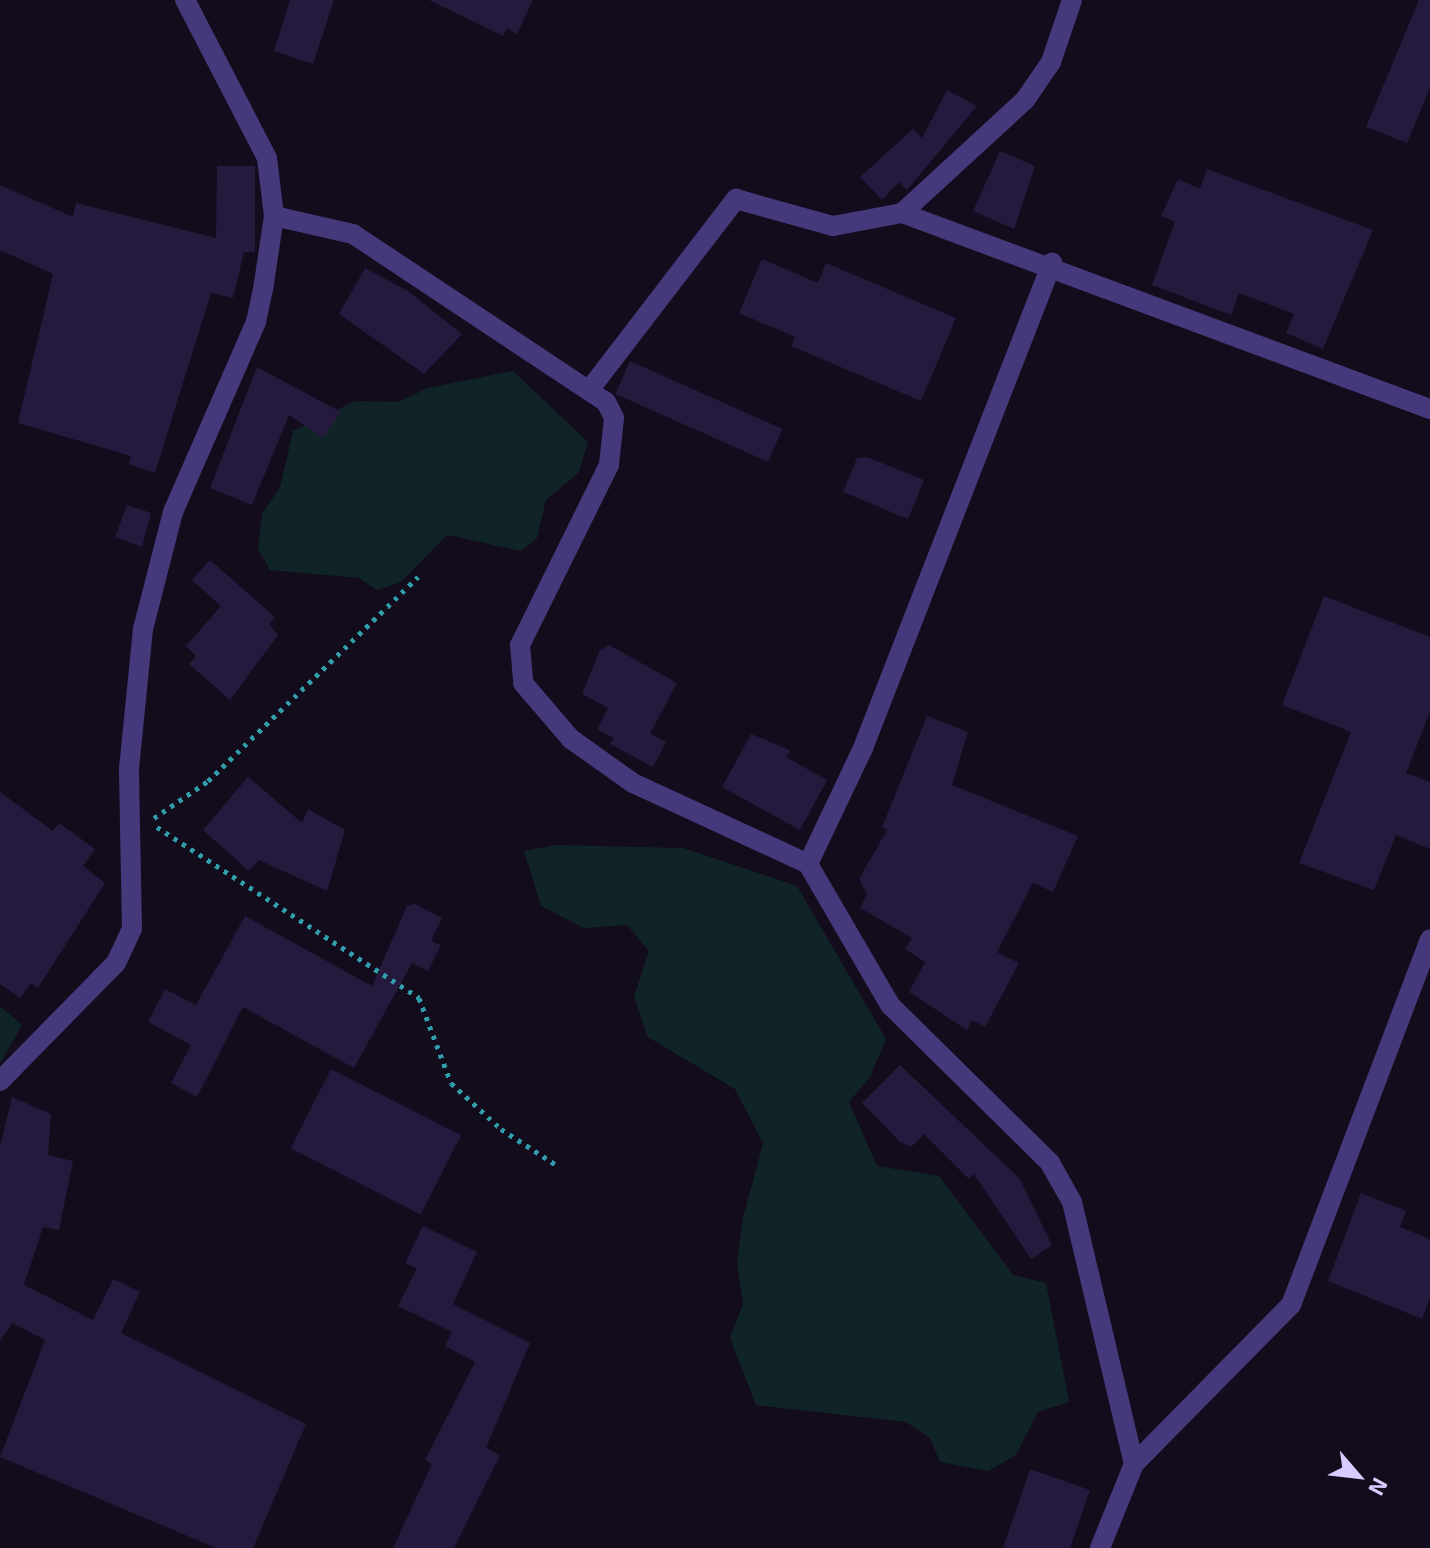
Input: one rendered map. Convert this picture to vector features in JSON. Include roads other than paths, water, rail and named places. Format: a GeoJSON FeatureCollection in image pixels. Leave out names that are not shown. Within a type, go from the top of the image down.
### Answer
{"type":"FeatureCollection","features":[{"type":"Feature","properties":{"kind":"street"},"geometry":{"type":"LineString","coordinates":[[0,1081],[116,963],[135,910],[139,818],[133,706],[159,551],[256,322],[274,216],[257,127],[185,0]]}},
{"type":"Feature","properties":{"kind":"street"},"geometry":{"type":"LineString","coordinates":[[902,213],[1025,100],[1051,62],[1072,0]]}},
{"type":"Feature","properties":{"kind":"street"},"geometry":{"type":"LineString","coordinates":[[590,389],[736,199],[833,226],[902,213],[1052,263],[1430,409]]}},
{"type":"Feature","properties":{"kind":"street"},"geometry":{"type":"LineString","coordinates":[[274,216],[353,234],[590,389],[614,418],[609,465],[520,645],[523,683],[571,739],[633,783],[808,864],[890,1005],[1050,1163],[1072,1202],[1134,1464]]}},
{"type":"Feature","properties":{"kind":"street"},"geometry":{"type":"LineString","coordinates":[[808,864],[863,748],[1052,263]]}},
{"type":"Feature","properties":{"kind":"street"},"geometry":{"type":"LineString","coordinates":[[1100,1548],[1134,1464],[1291,1305],[1430,940]]}}]}
